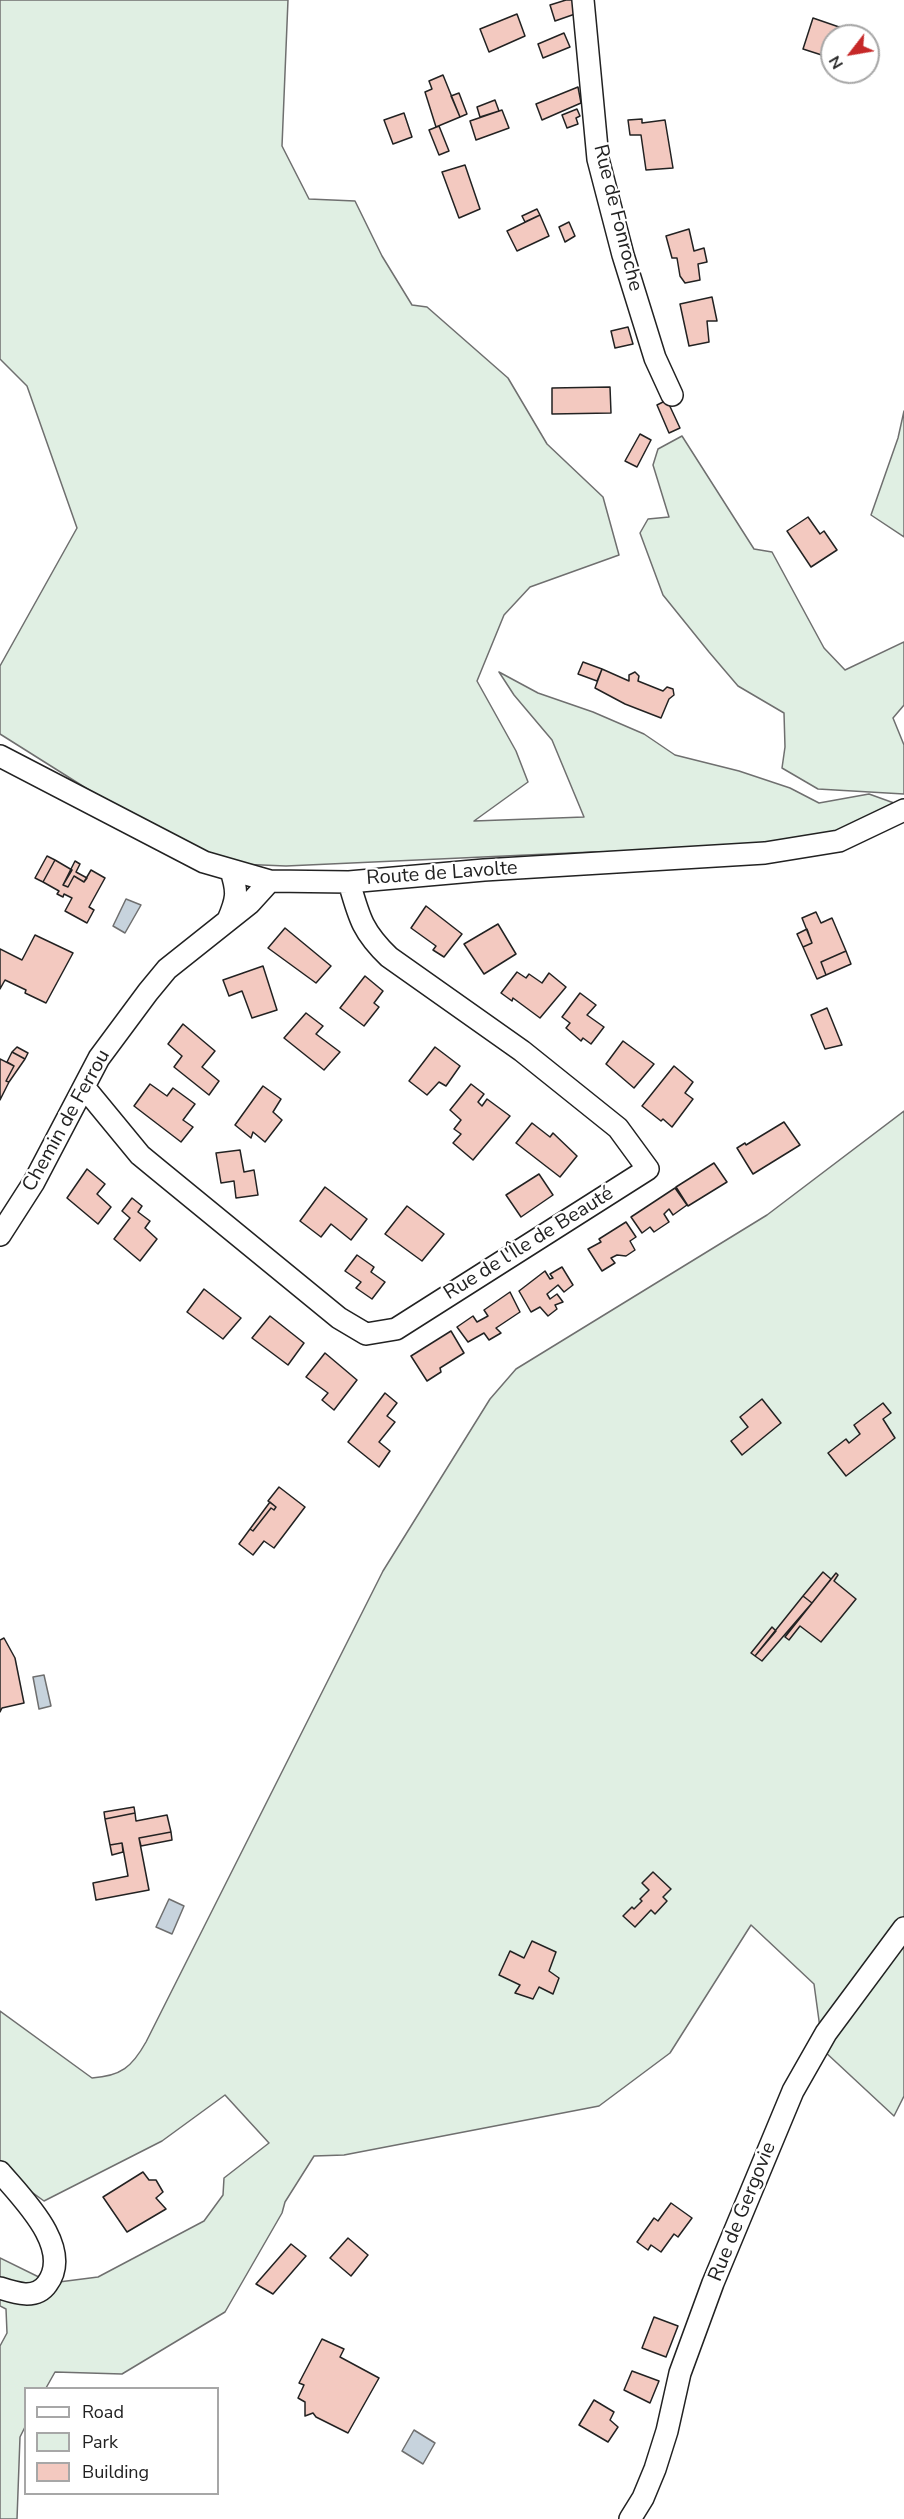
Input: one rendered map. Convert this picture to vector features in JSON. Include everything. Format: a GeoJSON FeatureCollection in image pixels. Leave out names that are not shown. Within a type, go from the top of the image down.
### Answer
{"type":"FeatureCollection","features":[{"type":"Feature","properties":{"kind":"street","name":"Rue de Fonroche"},"geometry":{"type":"LineString","coordinates":[[583,0],[598,159],[623,255],[656,358],[672,395]]}},
{"type":"Feature","properties":{"kind":"street","name":"Route de Lavolte"},"geometry":{"type":"LineString","coordinates":[[0,756],[204,862],[270,881],[349,882],[484,870],[765,853],[839,841],[904,810]]}},
{"type":"Feature","properties":{"kind":"street"},"geometry":{"type":"LineString","coordinates":[[228,920],[237,889],[231,871]]}},
{"type":"Feature","properties":{"kind":"street","name":"Chemin de Ferrou"},"geometry":{"type":"LineString","coordinates":[[0,1235],[34,1182],[99,1058],[167,969],[258,895],[270,881]]}},
{"type":"Feature","properties":{"kind":"street","name":"Rue de l'Île de Beauté"},"geometry":{"type":"LineString","coordinates":[[84,1087],[132,1146],[157,1169],[339,1318],[366,1334],[396,1329],[648,1169],[618,1128],[522,1051],[390,957],[371,939],[362,924],[349,882]]}},
{"type":"Feature","properties":{"kind":"street","name":"Rue de Gergovie"},"geometry":{"type":"LineString","coordinates":[[630,2519],[643,2498],[655,2469],[667,2431],[680,2373],[713,2283],[793,2091],[826,2034],[904,1928]]}},
{"type":"Feature","properties":{"kind":"street"},"geometry":{"type":"LineString","coordinates":[[0,2172],[48,2234],[54,2247],[54,2258],[51,2280],[44,2288],[22,2295],[0,2288]]}},
{"type":"Feature","properties":{"kind":"green space"},"geometry":{"type":"Polygon","coordinates":[[[0,0],[288,0],[282,146],[309,199],[355,201],[382,256],[412,305],[427,307],[508,378],[547,444],[603,497],[619,555],[530,587],[504,615],[477,681],[516,751],[528,782],[474,821],[584,817],[552,740],[514,695],[499,672],[538,693],[593,712],[644,734],[675,755],[739,771],[790,788],[819,803],[869,794],[894,803],[827,837],[691,850],[592,852],[286,866],[238,864],[193,847],[89,790],[0,734],[0,666],[77,528],[27,386],[0,359],[0,0]]]}},
{"type":"Feature","properties":{"kind":"green space"},"geometry":{"type":"Polygon","coordinates":[[[904,411],[904,537],[871,515],[898,438],[904,411]]]}},
{"type":"Feature","properties":{"kind":"green space"},"geometry":{"type":"Polygon","coordinates":[[[682,436],[754,549],[772,552],[824,648],[845,670],[904,642],[904,705],[893,718],[904,745],[904,794],[818,789],[782,768],[785,747],[784,713],[738,686],[663,595],[640,533],[648,519],[669,517],[653,465],[658,449],[682,436]]]}},
{"type":"Feature","properties":{"kind":"green space"},"geometry":{"type":"Polygon","coordinates":[[[904,1111],[904,2096],[894,2116],[823,2050],[814,1984],[751,1925],[670,2053],[599,2106],[344,2155],[314,2156],[285,2202],[282,2213],[225,2312],[122,2374],[55,2372],[47,2387],[24,2387],[24,2429],[20,2437],[17,2519],[0,2519],[0,2346],[7,2333],[6,2309],[0,2306],[0,2258],[51,2283],[98,2277],[204,2221],[223,2195],[224,2178],[269,2143],[225,2095],[162,2141],[44,2201],[0,2169],[0,2011],[92,2078],[111,2075],[125,2069],[136,2058],[383,1571],[490,1399],[516,1369],[767,1215],[904,1111]]]}},
{"type":"Feature","properties":{"kind":"shaded area"},"geometry":{"type":"Polygon","coordinates":[[[126,899],[141,905],[125,933],[113,926],[126,899]]]}},
{"type":"Feature","properties":{"kind":"shaded area"},"geometry":{"type":"Polygon","coordinates":[[[44,1675],[51,1706],[39,1709],[33,1677],[44,1675]]]}},
{"type":"Feature","properties":{"kind":"shaded area"},"geometry":{"type":"Polygon","coordinates":[[[169,1899],[184,1906],[172,1934],[156,1927],[169,1899]]]}},
{"type":"Feature","properties":{"kind":"shaded area"},"geometry":{"type":"Polygon","coordinates":[[[414,2430],[435,2443],[423,2464],[402,2451],[414,2430]]]}},
{"type":"Feature","properties":{"kind":"building"},"geometry":{"type":"Polygon","coordinates":[[[574,0],[575,14],[555,21],[550,5],[574,0]]]}},
{"type":"Feature","properties":{"kind":"building"},"geometry":{"type":"Polygon","coordinates":[[[517,14],[525,36],[489,52],[480,29],[517,14]]]}},
{"type":"Feature","properties":{"kind":"building"},"geometry":{"type":"Polygon","coordinates":[[[813,18],[830,24],[820,24],[820,54],[803,49],[813,18]]]}},
{"type":"Feature","properties":{"kind":"building"},"geometry":{"type":"Polygon","coordinates":[[[564,33],[570,47],[543,58],[538,44],[564,33]]]}},
{"type":"Feature","properties":{"kind":"building"},"geometry":{"type":"Polygon","coordinates":[[[443,75],[460,117],[436,127],[425,92],[432,89],[429,81],[443,75]]]}},
{"type":"Feature","properties":{"kind":"building"},"geometry":{"type":"Polygon","coordinates":[[[578,87],[581,103],[542,120],[536,104],[578,87]]]}},
{"type":"Feature","properties":{"kind":"building"},"geometry":{"type":"Polygon","coordinates":[[[459,93],[467,114],[460,117],[451,96],[459,93]]]}},
{"type":"Feature","properties":{"kind":"building"},"geometry":{"type":"Polygon","coordinates":[[[495,100],[499,111],[480,117],[477,107],[495,100]]]}},
{"type":"Feature","properties":{"kind":"building"},"geometry":{"type":"Polygon","coordinates":[[[577,109],[580,116],[576,118],[578,124],[567,128],[562,115],[577,109]]]}},
{"type":"Feature","properties":{"kind":"building"},"geometry":{"type":"Polygon","coordinates":[[[502,110],[509,128],[476,140],[470,121],[502,110]]]}},
{"type":"Feature","properties":{"kind":"building"},"geometry":{"type":"Polygon","coordinates":[[[404,113],[412,137],[393,144],[384,120],[404,113]]]}},
{"type":"Feature","properties":{"kind":"building"},"geometry":{"type":"Polygon","coordinates":[[[642,119],[642,123],[665,120],[673,168],[646,170],[641,135],[630,135],[628,120],[642,119]]]}},
{"type":"Feature","properties":{"kind":"building"},"geometry":{"type":"Polygon","coordinates":[[[439,126],[449,151],[439,155],[429,130],[439,126]]]}},
{"type":"Feature","properties":{"kind":"building"},"geometry":{"type":"Polygon","coordinates":[[[465,165],[480,209],[459,218],[442,172],[465,165]]]}},
{"type":"Feature","properties":{"kind":"building"},"geometry":{"type":"Polygon","coordinates":[[[537,209],[540,215],[525,222],[522,216],[537,209]]]}},
{"type":"Feature","properties":{"kind":"building"},"geometry":{"type":"Polygon","coordinates":[[[540,215],[549,236],[517,251],[507,231],[540,215]]]}},
{"type":"Feature","properties":{"kind":"building"},"geometry":{"type":"Polygon","coordinates":[[[569,222],[575,236],[565,242],[559,227],[569,222]]]}},
{"type":"Feature","properties":{"kind":"building"},"geometry":{"type":"Polygon","coordinates":[[[689,229],[694,251],[704,248],[707,262],[698,264],[700,280],[685,283],[680,276],[677,258],[672,258],[666,236],[689,229]]]}},
{"type":"Feature","properties":{"kind":"building"},"geometry":{"type":"Polygon","coordinates":[[[712,297],[717,321],[707,321],[709,342],[689,346],[680,304],[712,297]]]}},
{"type":"Feature","properties":{"kind":"building"},"geometry":{"type":"Polygon","coordinates":[[[628,327],[633,344],[615,348],[611,331],[628,327]]]}},
{"type":"Feature","properties":{"kind":"building"},"geometry":{"type":"Polygon","coordinates":[[[610,387],[611,413],[552,414],[552,388],[610,387]]]}},
{"type":"Feature","properties":{"kind":"building"},"geometry":{"type":"Polygon","coordinates":[[[667,400],[680,428],[669,433],[657,405],[667,400]]]}},
{"type":"Feature","properties":{"kind":"building"},"geometry":{"type":"Polygon","coordinates":[[[640,434],[651,440],[637,467],[625,461],[640,434]]]}},
{"type":"Feature","properties":{"kind":"building"},"geometry":{"type":"Polygon","coordinates":[[[808,517],[820,534],[824,531],[837,550],[811,567],[787,531],[808,517]]]}},
{"type":"Feature","properties":{"kind":"building"},"geometry":{"type":"Polygon","coordinates":[[[583,662],[602,669],[597,681],[578,674],[583,662]]]}},
{"type":"Feature","properties":{"kind":"building"},"geometry":{"type":"Polygon","coordinates":[[[602,669],[629,681],[629,675],[635,672],[639,676],[638,681],[663,691],[667,687],[673,689],[674,695],[669,699],[661,718],[625,704],[595,688],[602,669]]]}},
{"type":"Feature","properties":{"kind":"building"},"geometry":{"type":"Polygon","coordinates":[[[47,856],[55,860],[43,882],[35,878],[47,856]]]}},
{"type":"Feature","properties":{"kind":"building"},"geometry":{"type":"Polygon","coordinates":[[[55,860],[72,870],[63,885],[68,887],[74,876],[84,882],[91,870],[105,878],[89,907],[94,910],[87,923],[65,911],[72,898],[64,894],[63,897],[57,894],[59,891],[43,882],[55,860]]]}},
{"type":"Feature","properties":{"kind":"building"},"geometry":{"type":"Polygon","coordinates":[[[75,861],[80,864],[76,872],[87,878],[84,882],[74,876],[68,887],[63,885],[75,861]]]}},
{"type":"Feature","properties":{"kind":"building"},"geometry":{"type":"Polygon","coordinates":[[[426,906],[462,934],[444,957],[433,950],[436,946],[411,928],[426,906]]]}},
{"type":"Feature","properties":{"kind":"building"},"geometry":{"type":"Polygon","coordinates":[[[816,912],[821,923],[832,918],[846,951],[821,962],[826,975],[817,979],[803,947],[812,943],[802,918],[816,912]]]}},
{"type":"Feature","properties":{"kind":"building"},"geometry":{"type":"Polygon","coordinates":[[[498,924],[516,954],[484,974],[464,944],[498,924]]]}},
{"type":"Feature","properties":{"kind":"building"},"geometry":{"type":"Polygon","coordinates":[[[285,928],[331,966],[316,983],[268,948],[285,928]]]}},
{"type":"Feature","properties":{"kind":"building"},"geometry":{"type":"Polygon","coordinates":[[[807,929],[812,943],[803,947],[797,934],[807,929]]]}},
{"type":"Feature","properties":{"kind":"building"},"geometry":{"type":"Polygon","coordinates":[[[35,935],[73,953],[46,1003],[5,980],[0,989],[0,949],[22,960],[35,935]]]}},
{"type":"Feature","properties":{"kind":"building"},"geometry":{"type":"Polygon","coordinates":[[[846,951],[851,964],[826,975],[821,962],[846,951]]]}},
{"type":"Feature","properties":{"kind":"building"},"geometry":{"type":"Polygon","coordinates":[[[263,966],[277,1010],[252,1018],[242,991],[229,996],[223,980],[263,966]]]}},
{"type":"Feature","properties":{"kind":"building"},"geometry":{"type":"Polygon","coordinates":[[[517,972],[526,978],[529,974],[542,983],[549,973],[566,987],[540,1018],[513,998],[512,1001],[501,993],[517,972]]]}},
{"type":"Feature","properties":{"kind":"building"},"geometry":{"type":"Polygon","coordinates":[[[365,976],[383,991],[374,1003],[379,1007],[364,1026],[340,1008],[365,976]]]}},
{"type":"Feature","properties":{"kind":"building"},"geometry":{"type":"Polygon","coordinates":[[[580,993],[596,1005],[587,1015],[604,1027],[591,1044],[583,1038],[581,1041],[566,1028],[570,1023],[562,1017],[580,993]]]}},
{"type":"Feature","properties":{"kind":"building"},"geometry":{"type":"Polygon","coordinates":[[[827,1008],[842,1045],[825,1049],[811,1015],[827,1008]]]}},
{"type":"Feature","properties":{"kind":"building"},"geometry":{"type":"Polygon","coordinates":[[[306,1013],[323,1026],[316,1034],[340,1052],[324,1070],[284,1038],[306,1013]]]}},
{"type":"Feature","properties":{"kind":"building"},"geometry":{"type":"Polygon","coordinates":[[[183,1024],[215,1051],[202,1067],[219,1081],[209,1095],[174,1067],[182,1056],[168,1044],[183,1024]]]}},
{"type":"Feature","properties":{"kind":"building"},"geometry":{"type":"Polygon","coordinates":[[[623,1041],[654,1064],[634,1088],[606,1064],[623,1041]]]}},
{"type":"Feature","properties":{"kind":"building"},"geometry":{"type":"Polygon","coordinates":[[[17,1047],[28,1053],[25,1059],[12,1052],[17,1047]]]}},
{"type":"Feature","properties":{"kind":"building"},"geometry":{"type":"Polygon","coordinates":[[[435,1047],[460,1066],[446,1086],[439,1082],[427,1095],[409,1081],[435,1047]]]}},
{"type":"Feature","properties":{"kind":"building"},"geometry":{"type":"Polygon","coordinates":[[[12,1052],[25,1059],[9,1082],[6,1081],[14,1066],[7,1062],[12,1052]]]}},
{"type":"Feature","properties":{"kind":"building"},"geometry":{"type":"Polygon","coordinates":[[[0,1059],[14,1066],[0,1100],[0,1059]]]}},
{"type":"Feature","properties":{"kind":"building"},"geometry":{"type":"Polygon","coordinates":[[[674,1066],[693,1082],[685,1093],[693,1099],[672,1127],[642,1106],[674,1066]]]}},
{"type":"Feature","properties":{"kind":"building"},"geometry":{"type":"Polygon","coordinates":[[[150,1084],[167,1096],[173,1088],[195,1104],[183,1120],[193,1127],[181,1142],[134,1106],[150,1084]]]}},
{"type":"Feature","properties":{"kind":"building"},"geometry":{"type":"Polygon","coordinates":[[[471,1084],[484,1094],[478,1102],[482,1106],[487,1099],[510,1116],[473,1160],[453,1143],[461,1134],[454,1129],[461,1120],[450,1110],[471,1084]]]}},
{"type":"Feature","properties":{"kind":"building"},"geometry":{"type":"Polygon","coordinates":[[[263,1086],[281,1099],[273,1112],[282,1120],[265,1142],[253,1132],[251,1138],[235,1125],[263,1086]]]}},
{"type":"Feature","properties":{"kind":"building"},"geometry":{"type":"Polygon","coordinates":[[[784,1122],[800,1145],[753,1174],[737,1148],[784,1122]]]}},
{"type":"Feature","properties":{"kind":"building"},"geometry":{"type":"Polygon","coordinates":[[[532,1123],[550,1137],[553,1133],[577,1156],[560,1177],[516,1143],[532,1123]]]}},
{"type":"Feature","properties":{"kind":"building"},"geometry":{"type":"Polygon","coordinates":[[[240,1150],[244,1172],[254,1170],[258,1195],[236,1198],[234,1181],[221,1183],[216,1153],[240,1150]]]}},
{"type":"Feature","properties":{"kind":"building"},"geometry":{"type":"Polygon","coordinates":[[[714,1163],[727,1182],[688,1206],[676,1187],[714,1163]]]}},
{"type":"Feature","properties":{"kind":"building"},"geometry":{"type":"Polygon","coordinates":[[[87,1169],[105,1184],[97,1194],[111,1207],[98,1224],[67,1198],[87,1169]]]}},
{"type":"Feature","properties":{"kind":"building"},"geometry":{"type":"Polygon","coordinates":[[[539,1174],[553,1195],[521,1217],[506,1195],[539,1174]]]}},
{"type":"Feature","properties":{"kind":"building"},"geometry":{"type":"Polygon","coordinates":[[[325,1187],[367,1219],[351,1240],[331,1224],[321,1237],[300,1221],[325,1187]]]}},
{"type":"Feature","properties":{"kind":"building"},"geometry":{"type":"Polygon","coordinates":[[[675,1188],[687,1205],[673,1215],[669,1209],[664,1214],[669,1222],[654,1232],[650,1227],[642,1233],[631,1217],[675,1188]]]}},
{"type":"Feature","properties":{"kind":"building"},"geometry":{"type":"Polygon","coordinates":[[[132,1198],[142,1206],[138,1212],[150,1221],[145,1228],[157,1239],[140,1261],[114,1239],[130,1218],[122,1211],[132,1198]]]}},
{"type":"Feature","properties":{"kind":"building"},"geometry":{"type":"Polygon","coordinates":[[[407,1206],[444,1234],[422,1261],[385,1234],[407,1206]]]}},
{"type":"Feature","properties":{"kind":"building"},"geometry":{"type":"Polygon","coordinates":[[[626,1222],[636,1237],[630,1241],[635,1250],[626,1256],[617,1255],[611,1258],[615,1263],[602,1271],[588,1249],[601,1242],[599,1239],[626,1222]]]}},
{"type":"Feature","properties":{"kind":"building"},"geometry":{"type":"Polygon","coordinates":[[[357,1255],[374,1267],[371,1272],[385,1282],[372,1299],[356,1288],[361,1282],[345,1271],[357,1255]]]}},
{"type":"Feature","properties":{"kind":"building"},"geometry":{"type":"Polygon","coordinates":[[[562,1267],[573,1285],[564,1292],[558,1285],[547,1294],[550,1299],[557,1294],[563,1302],[555,1305],[557,1309],[548,1316],[540,1307],[531,1312],[519,1291],[545,1271],[550,1279],[553,1278],[550,1274],[562,1267]]]}},
{"type":"Feature","properties":{"kind":"building"},"geometry":{"type":"Polygon","coordinates":[[[204,1289],[241,1318],[223,1339],[187,1312],[204,1289]]]}},
{"type":"Feature","properties":{"kind":"building"},"geometry":{"type":"Polygon","coordinates":[[[510,1292],[520,1312],[496,1328],[501,1333],[489,1340],[484,1333],[468,1342],[457,1327],[473,1316],[477,1322],[488,1316],[484,1310],[510,1292]]]}},
{"type":"Feature","properties":{"kind":"building"},"geometry":{"type":"Polygon","coordinates":[[[270,1316],[304,1343],[288,1365],[252,1338],[270,1316]]]}},
{"type":"Feature","properties":{"kind":"building"},"geometry":{"type":"Polygon","coordinates":[[[451,1331],[464,1353],[440,1368],[441,1372],[427,1381],[411,1356],[451,1331]]]}},
{"type":"Feature","properties":{"kind":"building"},"geometry":{"type":"Polygon","coordinates":[[[325,1353],[357,1380],[334,1410],[322,1400],[328,1393],[306,1377],[325,1353]]]}},
{"type":"Feature","properties":{"kind":"building"},"geometry":{"type":"Polygon","coordinates":[[[385,1393],[397,1403],[387,1416],[395,1422],[379,1442],[390,1451],[379,1467],[348,1442],[385,1393]]]}},
{"type":"Feature","properties":{"kind":"building"},"geometry":{"type":"Polygon","coordinates":[[[762,1399],[781,1423],[742,1455],[731,1441],[748,1427],[740,1417],[762,1399]]]}},
{"type":"Feature","properties":{"kind":"building"},"geometry":{"type":"Polygon","coordinates":[[[883,1403],[891,1413],[883,1419],[895,1438],[846,1476],[828,1453],[846,1439],[849,1443],[860,1434],[854,1425],[883,1403]]]}},
{"type":"Feature","properties":{"kind":"building"},"geometry":{"type":"Polygon","coordinates":[[[279,1487],[305,1507],[274,1548],[264,1541],[253,1555],[239,1544],[250,1529],[253,1531],[271,1508],[274,1510],[276,1507],[268,1501],[279,1487]]]}},
{"type":"Feature","properties":{"kind":"building"},"geometry":{"type":"Polygon","coordinates":[[[270,1502],[276,1507],[274,1510],[271,1508],[253,1531],[250,1529],[270,1502]]]}},
{"type":"Feature","properties":{"kind":"building"},"geometry":{"type":"Polygon","coordinates":[[[823,1572],[831,1579],[812,1603],[803,1596],[823,1572]]]}},
{"type":"Feature","properties":{"kind":"building"},"geometry":{"type":"Polygon","coordinates":[[[836,1573],[838,1575],[834,1581],[856,1599],[821,1642],[800,1626],[789,1640],[785,1637],[836,1573]]]}},
{"type":"Feature","properties":{"kind":"building"},"geometry":{"type":"Polygon","coordinates":[[[803,1596],[812,1603],[762,1661],[755,1656],[803,1596]]]}},
{"type":"Feature","properties":{"kind":"building"},"geometry":{"type":"Polygon","coordinates":[[[772,1627],[776,1631],[755,1656],[751,1653],[772,1627]]]}},
{"type":"Feature","properties":{"kind":"building"},"geometry":{"type":"Polygon","coordinates":[[[4,1638],[15,1658],[24,1703],[2,1708],[0,1712],[0,1640],[4,1638]]]}},
{"type":"Feature","properties":{"kind":"building"},"geometry":{"type":"Polygon","coordinates":[[[134,1807],[135,1813],[105,1819],[104,1812],[134,1807]]]}},
{"type":"Feature","properties":{"kind":"building"},"geometry":{"type":"Polygon","coordinates":[[[135,1813],[136,1821],[167,1815],[171,1832],[139,1838],[149,1890],[96,1900],[93,1883],[128,1876],[122,1843],[110,1845],[105,1819],[135,1813]]]}},
{"type":"Feature","properties":{"kind":"building"},"geometry":{"type":"Polygon","coordinates":[[[171,1832],[172,1840],[141,1846],[139,1838],[171,1832]]]}},
{"type":"Feature","properties":{"kind":"building"},"geometry":{"type":"Polygon","coordinates":[[[122,1843],[123,1852],[112,1855],[110,1845],[122,1843]]]}},
{"type":"Feature","properties":{"kind":"building"},"geometry":{"type":"Polygon","coordinates":[[[653,1872],[671,1889],[663,1897],[667,1901],[655,1914],[651,1910],[635,1927],[623,1916],[642,1901],[640,1899],[649,1890],[642,1883],[653,1872]]]}},
{"type":"Feature","properties":{"kind":"building"},"geometry":{"type":"Polygon","coordinates":[[[532,1941],[556,1952],[549,1971],[559,1978],[553,1994],[539,1987],[533,1999],[515,1993],[520,1985],[499,1975],[510,1951],[524,1958],[532,1941]]]}},
{"type":"Feature","properties":{"kind":"building"},"geometry":{"type":"Polygon","coordinates":[[[143,2172],[149,2180],[156,2180],[163,2192],[156,2198],[166,2209],[127,2232],[103,2197],[143,2172]]]}},
{"type":"Feature","properties":{"kind":"building"},"geometry":{"type":"Polygon","coordinates":[[[671,2203],[692,2218],[678,2237],[674,2234],[661,2252],[651,2245],[648,2250],[637,2242],[654,2218],[658,2221],[671,2203]]]}},
{"type":"Feature","properties":{"kind":"building"},"geometry":{"type":"Polygon","coordinates":[[[348,2238],[368,2255],[351,2276],[330,2258],[348,2238]]]}},
{"type":"Feature","properties":{"kind":"building"},"geometry":{"type":"Polygon","coordinates":[[[291,2244],[306,2256],[273,2294],[256,2284],[291,2244]]]}},
{"type":"Feature","properties":{"kind":"building"},"geometry":{"type":"Polygon","coordinates":[[[654,2317],[678,2326],[666,2357],[642,2348],[654,2317]]]}},
{"type":"Feature","properties":{"kind":"building"},"geometry":{"type":"Polygon","coordinates":[[[322,2339],[344,2349],[340,2357],[379,2378],[348,2433],[316,2417],[313,2413],[305,2416],[305,2402],[298,2398],[304,2385],[299,2383],[322,2339]]]}},
{"type":"Feature","properties":{"kind":"building"},"geometry":{"type":"Polygon","coordinates":[[[632,2371],[659,2381],[650,2403],[624,2390],[632,2371]]]}},
{"type":"Feature","properties":{"kind":"building"},"geometry":{"type":"Polygon","coordinates":[[[594,2400],[614,2412],[610,2420],[618,2427],[608,2442],[579,2425],[594,2400]]]}}]}
